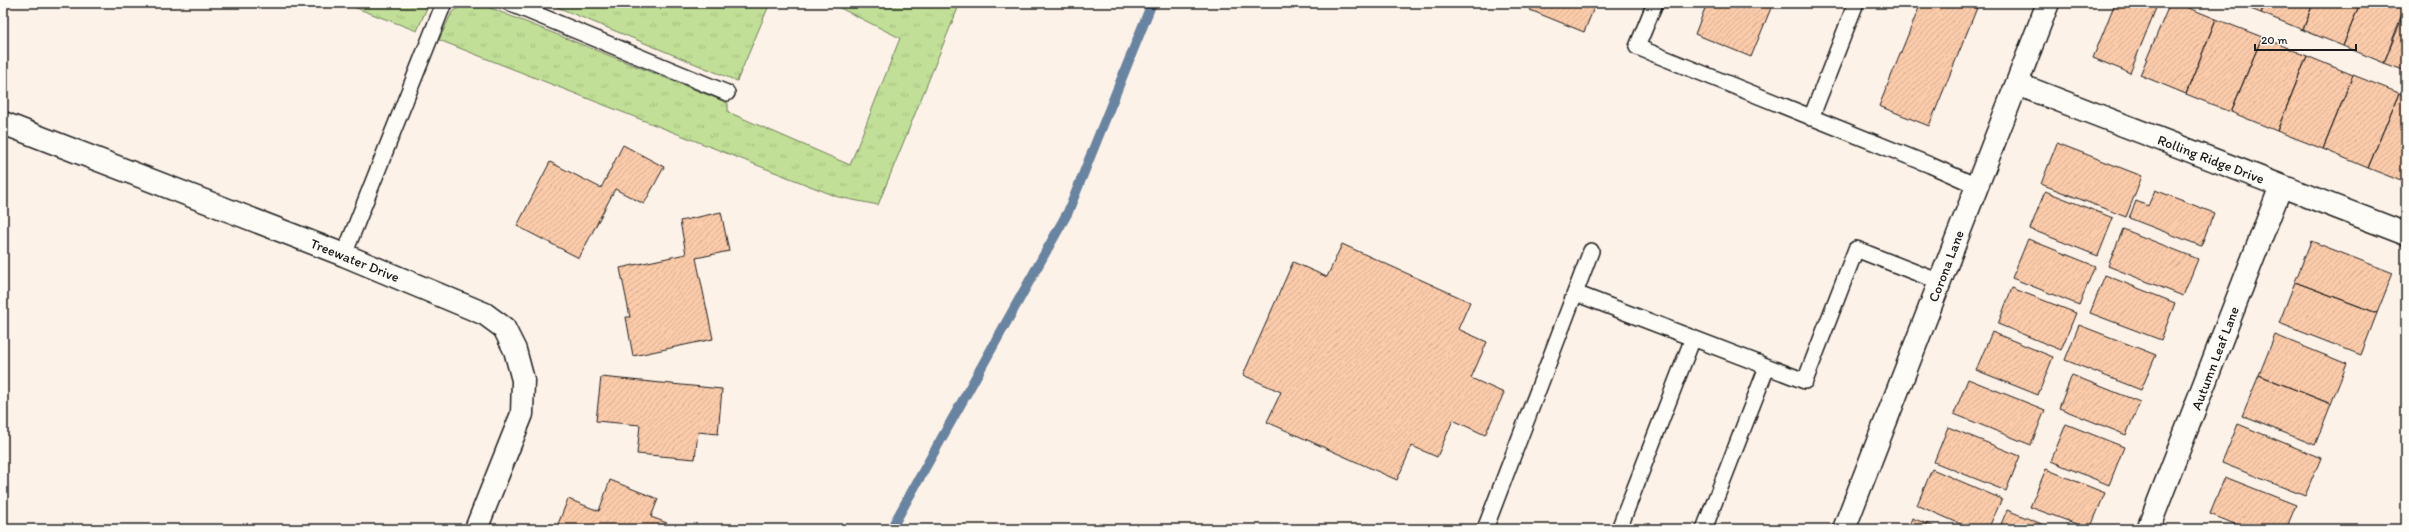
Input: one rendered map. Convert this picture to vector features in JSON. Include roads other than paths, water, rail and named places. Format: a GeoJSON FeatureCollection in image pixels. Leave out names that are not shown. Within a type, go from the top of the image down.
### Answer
{"type":"FeatureCollection","features":[{"type":"Feature","properties":{"kind":"street","name":"Corona Lane"},"geometry":{"type":"LineString","coordinates":[[1844,529],[2048,3]]}},
{"type":"Feature","properties":{"kind":"street","name":"Rolling Ridge Drive"},"geometry":{"type":"LineString","coordinates":[[2017,84],[2406,234]]}},
{"type":"Feature","properties":{"kind":"street","name":"Treewater Drive"},"geometry":{"type":"LineString","coordinates":[[3,123],[344,255],[485,314],[504,328],[515,350],[523,380],[522,414],[476,529]]}},
{"type":"Feature","properties":{"kind":"street","name":"Autumn Leaf Lane"},"geometry":{"type":"LineString","coordinates":[[2148,529],[2281,186]]}},
{"type":"Feature","properties":{"kind":"lane"},"geometry":{"type":"LineString","coordinates":[[344,255],[444,3]]}},
{"type":"Feature","properties":{"kind":"lane"},"geometry":{"type":"LineString","coordinates":[[509,3],[726,93]]}},
{"type":"Feature","properties":{"kind":"lane"},"geometry":{"type":"LineString","coordinates":[[1655,3],[1637,47],[1810,118],[1930,165],[1977,186]]}},
{"type":"Feature","properties":{"kind":"lane"},"geometry":{"type":"LineString","coordinates":[[1810,118],[1856,3]]}},
{"type":"Feature","properties":{"kind":"lane"},"geometry":{"type":"LineString","coordinates":[[1575,293],[1806,381],[1856,249],[1940,282]]}},
{"type":"Feature","properties":{"kind":"lane"},"geometry":{"type":"LineString","coordinates":[[1485,529],[1591,251]]}},
{"type":"Feature","properties":{"kind":"lane"},"geometry":{"type":"LineString","coordinates":[[1619,529],[1693,338]]}},
{"type":"Feature","properties":{"kind":"lane"},"geometry":{"type":"LineString","coordinates":[[1704,529],[1767,366]]}},
{"type":"Feature","properties":{"kind":"waterway"},"geometry":{"type":"LineString","coordinates":[[891,529],[1068,212],[1152,3]]}}]}
